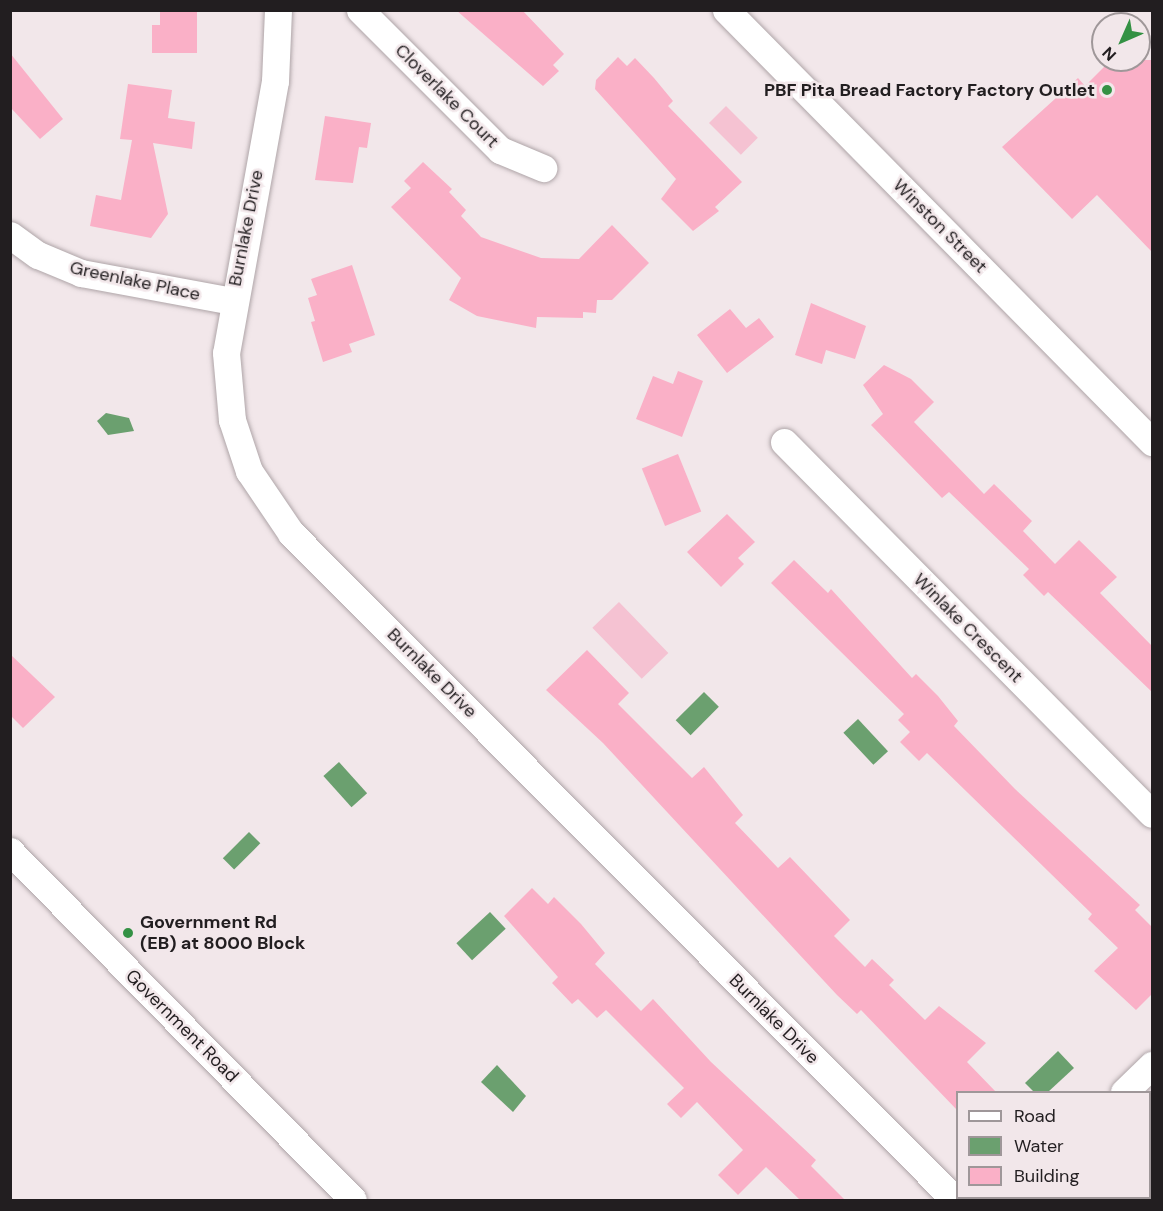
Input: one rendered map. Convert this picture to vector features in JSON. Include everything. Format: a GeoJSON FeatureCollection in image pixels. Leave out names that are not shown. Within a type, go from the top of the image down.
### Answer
{"type":"FeatureCollection","features":[{"type":"Feature","properties":{"kind":"street","name":"Cloverlake Court"},"geometry":{"type":"LineString","coordinates":[[360,10],[500,150],[543,168]]}},
{"type":"Feature","properties":{"kind":"street","name":"Winston Street"},"geometry":{"type":"LineString","coordinates":[[726,10],[1152,442]]}},
{"type":"Feature","properties":{"kind":"street","name":"Burnlake Drive"},"geometry":{"type":"LineString","coordinates":[[286,12],[275,81],[232,301],[226,353],[232,420],[249,471],[274,513],[955,1200]]}},
{"type":"Feature","properties":{"kind":"street","name":"Greenlake Place"},"geometry":{"type":"LineString","coordinates":[[10,235],[38,255],[81,273],[232,301]]}},
{"type":"Feature","properties":{"kind":"street","name":"Winlake Crescent"},"geometry":{"type":"LineString","coordinates":[[784,442],[1152,814]]}},
{"type":"Feature","properties":{"kind":"street","name":"Government Road"},"geometry":{"type":"LineString","coordinates":[[10,851],[353,1200]]}},
{"type":"Feature","properties":{"kind":"street"},"geometry":{"type":"LineString","coordinates":[[1125,1091],[1152,1065]]}},
{"type":"Feature","properties":{"kind":"shaded area"},"geometry":{"type":"Polygon","coordinates":[[[726,106],[758,138],[741,155],[709,123],[726,106]]]}},
{"type":"Feature","properties":{"kind":"shaded area"},"geometry":{"type":"Polygon","coordinates":[[[619,602],[668,653],[642,679],[592,628],[619,602]]]}},
{"type":"Feature","properties":{"kind":"water"},"geometry":{"type":"Polygon","coordinates":[[[106,413],[129,418],[134,431],[108,435],[97,421],[106,413]]]}},
{"type":"Feature","properties":{"kind":"water"},"geometry":{"type":"Polygon","coordinates":[[[704,692],[719,707],[691,735],[676,720],[704,692]]]}},
{"type":"Feature","properties":{"kind":"water"},"geometry":{"type":"Polygon","coordinates":[[[858,719],[888,751],[873,765],[843,733],[858,719]]]}},
{"type":"Feature","properties":{"kind":"water"},"geometry":{"type":"Polygon","coordinates":[[[339,762],[367,793],[351,807],[323,776],[339,762]]]}},
{"type":"Feature","properties":{"kind":"water"},"geometry":{"type":"Polygon","coordinates":[[[249,832],[260,843],[234,869],[223,858],[249,832]]]}},
{"type":"Feature","properties":{"kind":"water"},"geometry":{"type":"Polygon","coordinates":[[[490,912],[506,929],[472,960],[456,943],[490,912]]]}},
{"type":"Feature","properties":{"kind":"water"},"geometry":{"type":"Polygon","coordinates":[[[1058,1051],[1074,1068],[1049,1091],[1033,1091],[1025,1083],[1058,1051]]]}},
{"type":"Feature","properties":{"kind":"water"},"geometry":{"type":"Polygon","coordinates":[[[497,1065],[526,1096],[513,1112],[481,1082],[497,1065]]]}},
{"type":"Feature","properties":{"kind":"building"},"geometry":{"type":"Polygon","coordinates":[[[160,10],[197,10],[197,53],[152,53],[152,25],[160,25],[160,10]]]}},
{"type":"Feature","properties":{"kind":"building"},"geometry":{"type":"Polygon","coordinates":[[[456,10],[522,10],[564,54],[553,65],[559,71],[543,86],[456,10]]]}},
{"type":"Feature","properties":{"kind":"building"},"geometry":{"type":"Polygon","coordinates":[[[10,53],[63,119],[40,139],[10,107],[10,53]]]}},
{"type":"Feature","properties":{"kind":"building"},"geometry":{"type":"Polygon","coordinates":[[[618,57],[627,66],[635,58],[673,101],[668,106],[742,182],[715,207],[719,211],[693,231],[661,199],[676,179],[595,89],[596,80],[618,57]]]}},
{"type":"Feature","properties":{"kind":"building"},"geometry":{"type":"Polygon","coordinates":[[[1152,60],[1152,252],[1097,195],[1072,219],[1002,147],[1078,78],[1085,86],[1099,72],[1151,72],[1152,60]]]}},
{"type":"Feature","properties":{"kind":"building"},"geometry":{"type":"Polygon","coordinates":[[[128,84],[172,90],[168,118],[195,122],[192,149],[153,143],[168,214],[151,238],[90,226],[96,195],[121,200],[132,140],[120,139],[128,84]]]}},
{"type":"Feature","properties":{"kind":"building"},"geometry":{"type":"Polygon","coordinates":[[[325,116],[371,123],[367,148],[359,147],[353,183],[315,180],[325,116]]]}},
{"type":"Feature","properties":{"kind":"building"},"geometry":{"type":"Polygon","coordinates":[[[423,162],[452,189],[449,192],[466,210],[461,216],[481,237],[541,258],[579,259],[612,225],[649,263],[612,300],[597,300],[596,313],[583,312],[583,318],[537,317],[536,328],[477,316],[449,300],[461,278],[391,207],[411,188],[404,181],[423,162]]]}},
{"type":"Feature","properties":{"kind":"building"},"geometry":{"type":"Polygon","coordinates":[[[352,265],[375,335],[349,344],[352,352],[323,362],[311,322],[315,321],[308,298],[317,295],[311,279],[352,265]]]}},
{"type":"Feature","properties":{"kind":"building"},"geometry":{"type":"Polygon","coordinates":[[[811,303],[866,326],[855,359],[826,350],[822,364],[795,355],[811,303]]]}},
{"type":"Feature","properties":{"kind":"building"},"geometry":{"type":"Polygon","coordinates":[[[730,309],[746,328],[759,318],[774,337],[727,373],[697,335],[730,309]]]}},
{"type":"Feature","properties":{"kind":"building"},"geometry":{"type":"Polygon","coordinates":[[[884,365],[911,379],[934,402],[914,422],[984,494],[994,484],[1032,521],[1023,531],[1055,564],[1079,540],[1117,577],[1100,593],[1152,646],[1152,692],[1048,592],[1044,596],[1023,575],[1029,569],[949,492],[942,498],[871,425],[883,414],[863,385],[884,365]]]}},
{"type":"Feature","properties":{"kind":"building"},"geometry":{"type":"Polygon","coordinates":[[[678,371],[703,381],[682,437],[636,419],[653,376],[673,384],[678,371]]]}},
{"type":"Feature","properties":{"kind":"building"},"geometry":{"type":"Polygon","coordinates":[[[678,454],[701,511],[665,526],[642,469],[678,454]]]}},
{"type":"Feature","properties":{"kind":"building"},"geometry":{"type":"Polygon","coordinates":[[[727,514],[755,542],[738,558],[744,564],[721,587],[687,552],[727,514]]]}},
{"type":"Feature","properties":{"kind":"building"},"geometry":{"type":"Polygon","coordinates":[[[794,560],[828,593],[831,589],[912,678],[916,674],[938,696],[958,721],[954,726],[1015,789],[1140,905],[1135,910],[1152,927],[1152,994],[1136,1010],[1094,971],[1118,948],[1088,919],[1092,914],[927,753],[919,761],[900,742],[910,732],[898,720],[904,714],[771,583],[794,560]]]}},
{"type":"Feature","properties":{"kind":"building"},"geometry":{"type":"Polygon","coordinates":[[[587,650],[629,693],[618,704],[692,778],[704,767],[743,815],[735,823],[778,868],[790,857],[850,920],[834,936],[865,967],[872,959],[894,980],[889,985],[925,1020],[939,1006],[986,1043],[967,1062],[995,1091],[956,1091],[956,1109],[861,1010],[857,1014],[837,995],[603,743],[546,690],[587,650]]]}},
{"type":"Feature","properties":{"kind":"building"},"geometry":{"type":"Polygon","coordinates":[[[10,654],[55,697],[23,728],[10,715],[10,654]]]}},
{"type":"Feature","properties":{"kind":"building"},"geometry":{"type":"Polygon","coordinates":[[[532,888],[548,904],[554,897],[581,924],[605,953],[595,964],[641,1011],[653,999],[711,1062],[816,1160],[811,1166],[845,1200],[800,1200],[766,1167],[738,1195],[718,1175],[743,1150],[697,1102],[681,1118],[667,1104],[684,1088],[606,1010],[597,1018],[578,999],[572,1004],[552,983],[558,977],[504,916],[532,888]]]}},
{"type":"Feature","properties":{"kind":"place","name":"PBF Pita Bread Factory Factory Outlet"},"geometry":{"type":"Point","coordinates":[1107,90]}},
{"type":"Feature","properties":{"kind":"place","name":"Government Rd (EB) at 8000 Block"},"geometry":{"type":"Point","coordinates":[128,933]}}]}
